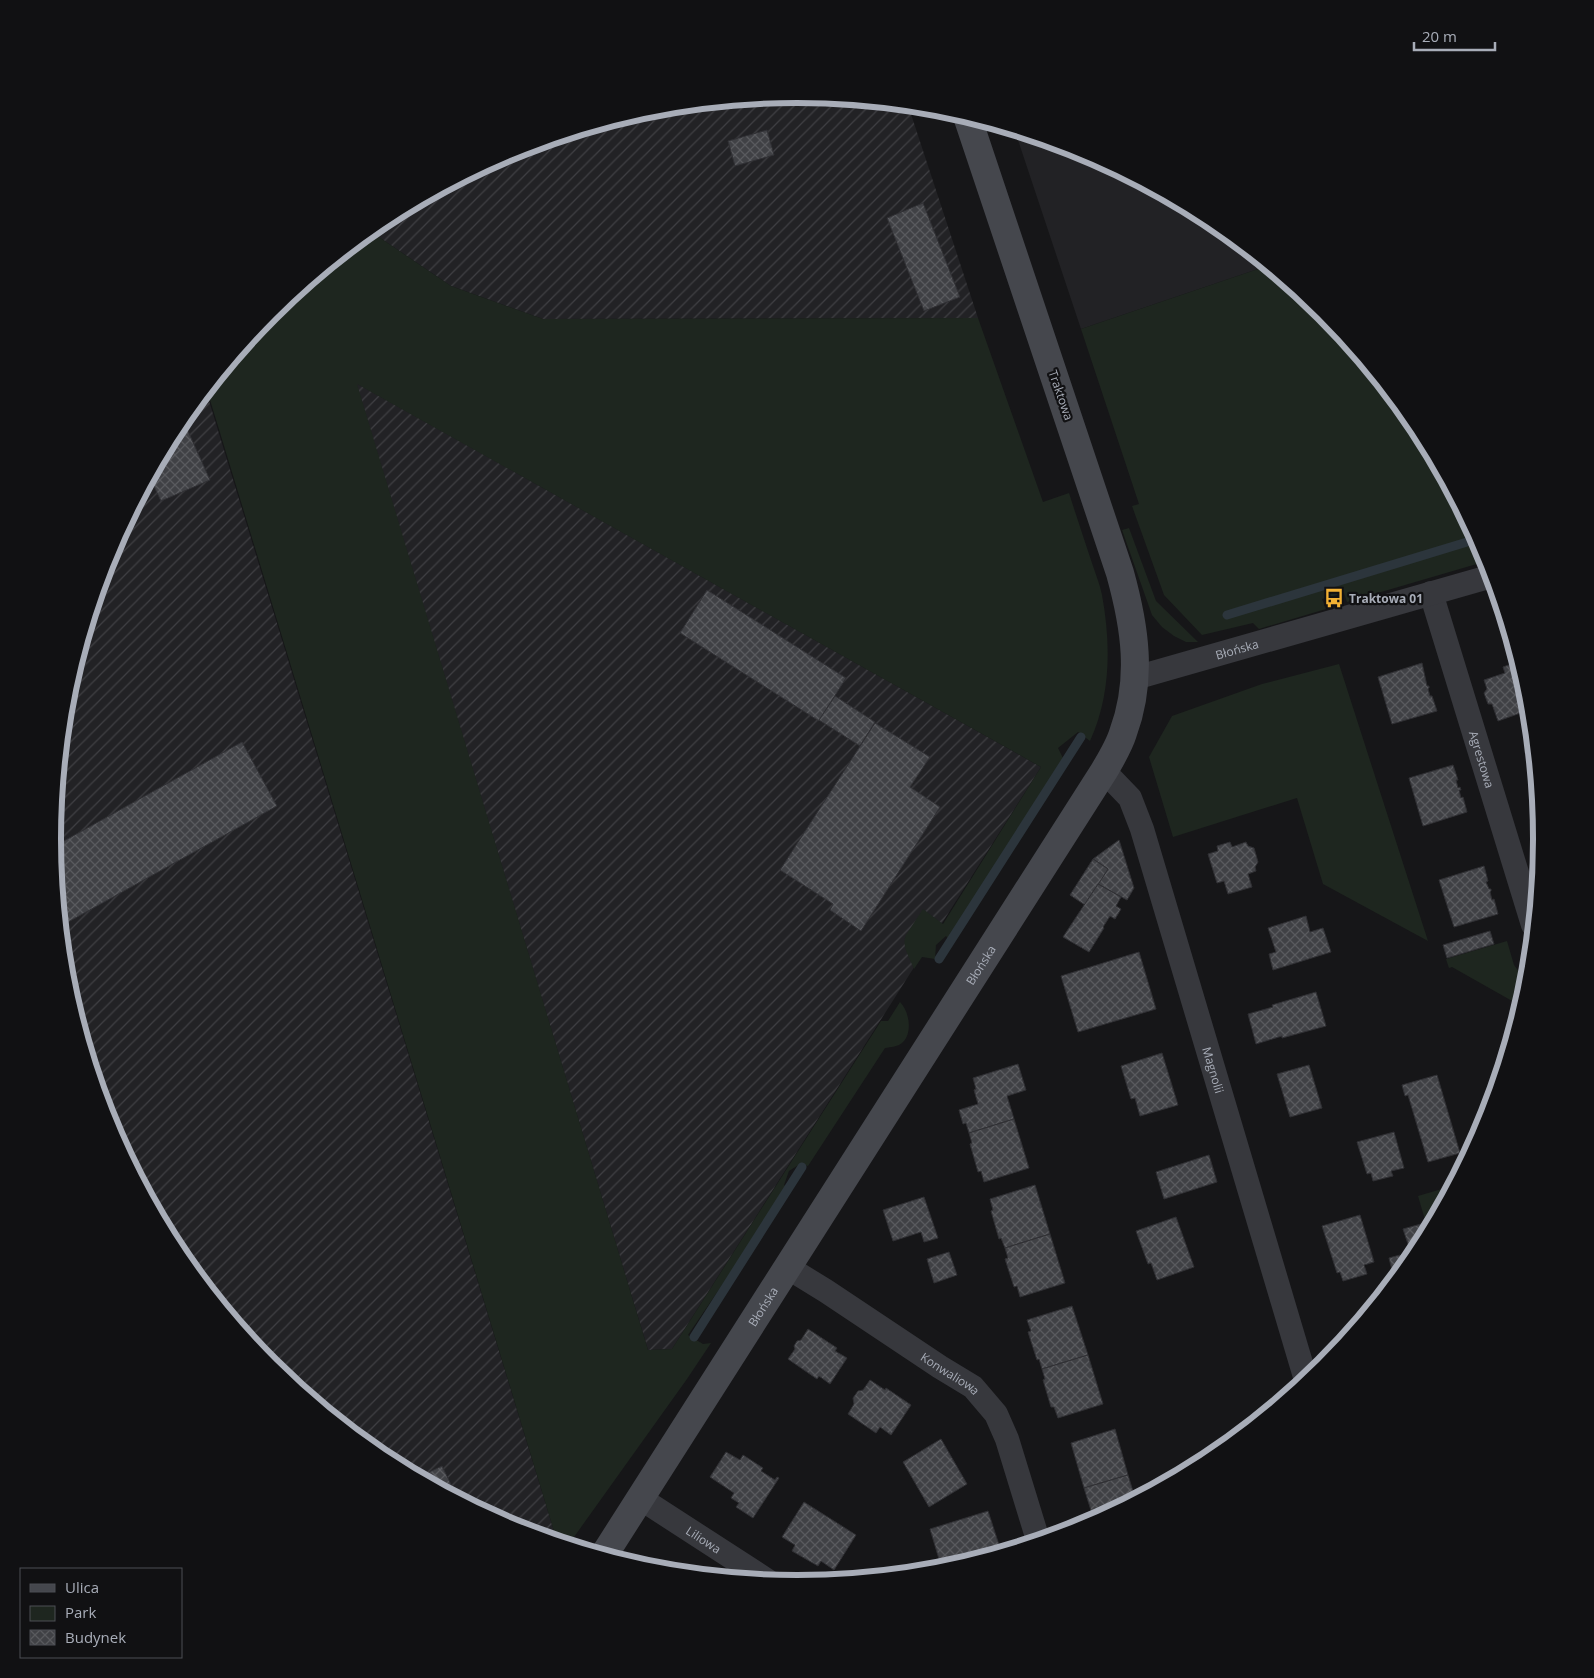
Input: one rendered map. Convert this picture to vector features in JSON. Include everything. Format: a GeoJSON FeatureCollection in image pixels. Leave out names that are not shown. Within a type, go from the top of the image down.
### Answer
{"type":"FeatureCollection","features":[{"type":"Feature","properties":{"kind":"street","name":"Traktowa"},"geometry":{"type":"LineString","coordinates":[[970,124],[1120,573],[1133,630],[1135,678]]}},
{"type":"Feature","properties":{"kind":"street","name":"Błońska"},"geometry":{"type":"LineString","coordinates":[[607,1550],[1104,771],[1123,733],[1129,714],[1135,678],[1485,578]]}},
{"type":"Feature","properties":{"kind":"street","name":"Agrestowa"},"geometry":{"type":"LineString","coordinates":[[1431,593],[1529,911]]}},
{"type":"Feature","properties":{"kind":"street","name":"Magnolii"},"geometry":{"type":"LineString","coordinates":[[1104,771],[1130,798],[1142,829],[1304,1372]]}},
{"type":"Feature","properties":{"kind":"street","name":"Konwaliowa"},"geometry":{"type":"LineString","coordinates":[[787,1268],[826,1291],[973,1387],[996,1414],[1007,1439],[1036,1535]]}},
{"type":"Feature","properties":{"kind":"street","name":"Liliowa"},"geometry":{"type":"LineString","coordinates":[[640,1498],[756,1573]]}},
{"type":"Feature","properties":{"kind":"shaded area"},"geometry":{"type":"Polygon","coordinates":[[[797,103],[845,105],[910,113],[978,318],[543,319],[451,286],[376,235],[429,202],[472,179],[515,159],[607,128],[653,117],[749,105],[797,103]]]}},
{"type":"Feature","properties":{"kind":"shaded area"},"geometry":{"type":"Polygon","coordinates":[[[1017,137],[1079,159],[1165,202],[1206,227],[1261,268],[1081,329],[1017,137]]]}},
{"type":"Feature","properties":{"kind":"shaded area"},"geometry":{"type":"Polygon","coordinates":[[[356,383],[1041,767],[672,1349],[648,1350],[356,383]]]}},
{"type":"Feature","properties":{"kind":"shaded area"},"geometry":{"type":"Polygon","coordinates":[[[208,398],[555,1534],[515,1519],[472,1499],[388,1451],[349,1423],[277,1359],[213,1287],[185,1248],[137,1164],[117,1121],[100,1075],[75,983],[63,887],[61,839],[63,791],[75,695],[100,603],[117,557],[160,471],[185,430],[208,398]]]}},
{"type":"Feature","properties":{"kind":"green space"},"geometry":{"type":"Polygon","coordinates":[[[376,235],[451,286],[543,319],[978,318],[1043,502],[1069,493],[1099,584],[1105,613],[1108,651],[1105,688],[1097,724],[1090,741],[1078,732],[1058,748],[1064,760],[951,936],[948,938],[946,936],[936,945],[935,959],[922,957],[914,969],[905,948],[906,935],[923,909],[943,924],[1041,767],[357,384],[648,1350],[672,1349],[881,1021],[888,1021],[900,1002],[908,1016],[909,1027],[906,1038],[899,1045],[885,1048],[808,1166],[800,1164],[789,1171],[784,1185],[788,1188],[688,1335],[703,1344],[711,1343],[687,1379],[572,1539],[555,1534],[209,397],[244,354],[277,319],[312,286],[376,235]]]}},
{"type":"Feature","properties":{"kind":"green space"},"geometry":{"type":"Polygon","coordinates":[[[1261,268],[1317,319],[1381,391],[1409,430],[1434,471],[1457,514],[1479,563],[1347,602],[1344,593],[1322,599],[1326,609],[1259,629],[1253,623],[1202,635],[1164,595],[1132,506],[1139,504],[1081,329],[1261,268]]]}},
{"type":"Feature","properties":{"kind":"green space"},"geometry":{"type":"Polygon","coordinates":[[[1129,528],[1156,601],[1198,642],[1186,642],[1174,636],[1162,627],[1152,615],[1122,530],[1129,528]]]}},
{"type":"Feature","properties":{"kind":"green space"},"geometry":{"type":"Polygon","coordinates":[[[1339,664],[1428,941],[1323,884],[1297,798],[1173,837],[1149,757],[1172,716],[1262,684],[1339,664]]]}},
{"type":"Feature","properties":{"kind":"green space"},"geometry":{"type":"Polygon","coordinates":[[[1507,941],[1514,965],[1520,974],[1514,1002],[1452,967],[1449,968],[1446,959],[1507,941]]]}},
{"type":"Feature","properties":{"kind":"green space"},"geometry":{"type":"Polygon","coordinates":[[[1444,1188],[1425,1221],[1418,1196],[1444,1188]]]}},
{"type":"Feature","properties":{"kind":"building"},"geometry":{"type":"Polygon","coordinates":[[[767,130],[774,155],[735,166],[728,141],[767,130]]]}},
{"type":"Feature","properties":{"kind":"building"},"geometry":{"type":"Polygon","coordinates":[[[923,203],[960,297],[924,311],[887,218],[923,203]]]}},
{"type":"Feature","properties":{"kind":"building"},"geometry":{"type":"Polygon","coordinates":[[[187,428],[210,480],[161,501],[153,484],[187,428]]]}},
{"type":"Feature","properties":{"kind":"building"},"geometry":{"type":"Polygon","coordinates":[[[707,590],[846,678],[819,721],[680,633],[707,590]]]}},
{"type":"Feature","properties":{"kind":"building"},"geometry":{"type":"Polygon","coordinates":[[[1422,663],[1430,696],[1432,696],[1437,711],[1392,724],[1378,677],[1422,663]]]}},
{"type":"Feature","properties":{"kind":"building"},"geometry":{"type":"Polygon","coordinates":[[[1512,664],[1522,713],[1498,721],[1492,704],[1488,704],[1484,693],[1487,689],[1484,680],[1505,673],[1503,667],[1512,664]]]}},
{"type":"Feature","properties":{"kind":"building"},"geometry":{"type":"Polygon","coordinates":[[[835,696],[875,722],[860,746],[819,720],[835,696]]]}},
{"type":"Feature","properties":{"kind":"building"},"geometry":{"type":"Polygon","coordinates":[[[875,723],[930,757],[910,787],[940,807],[861,931],[830,910],[833,904],[780,870],[875,723]]]}},
{"type":"Feature","properties":{"kind":"building"},"geometry":{"type":"Polygon","coordinates":[[[242,742],[277,806],[67,923],[61,842],[242,742]]]}},
{"type":"Feature","properties":{"kind":"building"},"geometry":{"type":"Polygon","coordinates":[[[1453,765],[1458,780],[1456,780],[1458,788],[1460,787],[1461,798],[1463,797],[1467,812],[1423,826],[1409,778],[1453,765]]]}},
{"type":"Feature","properties":{"kind":"building"},"geometry":{"type":"Polygon","coordinates":[[[1119,840],[1134,888],[1127,900],[1098,884],[1108,869],[1093,859],[1119,840]]]}},
{"type":"Feature","properties":{"kind":"building"},"geometry":{"type":"Polygon","coordinates":[[[1230,842],[1232,847],[1246,842],[1248,846],[1254,848],[1258,862],[1255,867],[1256,871],[1248,874],[1252,887],[1228,894],[1224,881],[1217,883],[1208,854],[1218,851],[1217,846],[1230,842]]]}},
{"type":"Feature","properties":{"kind":"building"},"geometry":{"type":"Polygon","coordinates":[[[1093,859],[1108,869],[1085,905],[1070,895],[1093,859]]]}},
{"type":"Feature","properties":{"kind":"building"},"geometry":{"type":"Polygon","coordinates":[[[1484,866],[1488,881],[1486,882],[1489,889],[1491,889],[1492,900],[1494,899],[1498,914],[1454,927],[1439,880],[1484,866]]]}},
{"type":"Feature","properties":{"kind":"building"},"geometry":{"type":"Polygon","coordinates":[[[1098,884],[1121,897],[1116,906],[1121,909],[1115,919],[1110,916],[1089,952],[1063,937],[1098,884]]]}},
{"type":"Feature","properties":{"kind":"building"},"geometry":{"type":"Polygon","coordinates":[[[1306,916],[1310,932],[1323,928],[1331,952],[1273,970],[1269,954],[1276,952],[1268,928],[1306,916]]]}},
{"type":"Feature","properties":{"kind":"building"},"geometry":{"type":"Polygon","coordinates":[[[1490,931],[1494,944],[1447,958],[1443,945],[1490,931]]]}},
{"type":"Feature","properties":{"kind":"building"},"geometry":{"type":"Polygon","coordinates":[[[1139,952],[1156,1009],[1078,1032],[1061,976],[1139,952]]]}},
{"type":"Feature","properties":{"kind":"building"},"geometry":{"type":"Polygon","coordinates":[[[1316,992],[1326,1026],[1256,1044],[1248,1014],[1316,992]]]}},
{"type":"Feature","properties":{"kind":"building"},"geometry":{"type":"Polygon","coordinates":[[[1162,1053],[1178,1105],[1140,1116],[1135,1098],[1131,1099],[1121,1066],[1162,1053]]]}},
{"type":"Feature","properties":{"kind":"building"},"geometry":{"type":"Polygon","coordinates":[[[1018,1064],[1026,1090],[1007,1096],[1014,1119],[969,1133],[966,1123],[963,1124],[959,1110],[978,1104],[973,1078],[1018,1064]]]}},
{"type":"Feature","properties":{"kind":"building"},"geometry":{"type":"Polygon","coordinates":[[[1309,1065],[1322,1108],[1290,1117],[1277,1074],[1309,1065]]]}},
{"type":"Feature","properties":{"kind":"building"},"geometry":{"type":"Polygon","coordinates":[[[1437,1075],[1460,1153],[1428,1162],[1408,1095],[1405,1096],[1402,1085],[1437,1075]]]}},
{"type":"Feature","properties":{"kind":"building"},"geometry":{"type":"Polygon","coordinates":[[[1014,1119],[1029,1168],[984,1182],[981,1171],[978,1172],[969,1133],[1014,1119]]]}},
{"type":"Feature","properties":{"kind":"building"},"geometry":{"type":"Polygon","coordinates":[[[1394,1132],[1404,1168],[1391,1171],[1393,1176],[1373,1181],[1371,1173],[1367,1174],[1357,1142],[1394,1132]]]}},
{"type":"Feature","properties":{"kind":"building"},"geometry":{"type":"Polygon","coordinates":[[[1209,1155],[1217,1182],[1164,1199],[1156,1172],[1209,1155]]]}},
{"type":"Feature","properties":{"kind":"building"},"geometry":{"type":"Polygon","coordinates":[[[1035,1185],[1050,1234],[1005,1248],[1001,1238],[999,1239],[991,1211],[993,1210],[990,1199],[1035,1185]]]}},
{"type":"Feature","properties":{"kind":"building"},"geometry":{"type":"Polygon","coordinates":[[[924,1197],[938,1238],[924,1242],[921,1232],[893,1241],[883,1210],[924,1197]]]}},
{"type":"Feature","properties":{"kind":"building"},"geometry":{"type":"Polygon","coordinates":[[[1360,1215],[1374,1262],[1364,1265],[1367,1274],[1343,1281],[1340,1272],[1337,1273],[1322,1226],[1360,1215]]]}},
{"type":"Feature","properties":{"kind":"building"},"geometry":{"type":"Polygon","coordinates":[[[1176,1217],[1194,1267],[1157,1280],[1151,1263],[1148,1264],[1136,1231],[1176,1217]]]}},
{"type":"Feature","properties":{"kind":"building"},"geometry":{"type":"Polygon","coordinates":[[[1421,1224],[1422,1227],[1409,1248],[1403,1229],[1421,1224]]]}},
{"type":"Feature","properties":{"kind":"building"},"geometry":{"type":"Polygon","coordinates":[[[1050,1234],[1065,1283],[1020,1297],[1017,1286],[1014,1287],[1005,1259],[1008,1258],[1005,1248],[1050,1234]]]}},
{"type":"Feature","properties":{"kind":"building"},"geometry":{"type":"Polygon","coordinates":[[[949,1252],[957,1275],[934,1283],[927,1259],[949,1252]]]}},
{"type":"Feature","properties":{"kind":"building"},"geometry":{"type":"Polygon","coordinates":[[[1400,1255],[1401,1259],[1392,1271],[1389,1258],[1400,1255]]]}},
{"type":"Feature","properties":{"kind":"building"},"geometry":{"type":"Polygon","coordinates":[[[1072,1306],[1088,1355],[1042,1369],[1028,1332],[1031,1331],[1027,1320],[1072,1306]]]}},
{"type":"Feature","properties":{"kind":"building"},"geometry":{"type":"Polygon","coordinates":[[[808,1329],[837,1348],[835,1351],[847,1358],[830,1384],[819,1376],[817,1379],[788,1359],[795,1349],[794,1346],[797,1341],[801,1340],[808,1329]]]}},
{"type":"Feature","properties":{"kind":"building"},"geometry":{"type":"Polygon","coordinates":[[[1088,1355],[1103,1404],[1058,1418],[1054,1407],[1051,1407],[1043,1380],[1045,1379],[1042,1369],[1088,1355]]]}},
{"type":"Feature","properties":{"kind":"building"},"geometry":{"type":"Polygon","coordinates":[[[870,1380],[911,1405],[891,1435],[880,1427],[876,1433],[848,1414],[854,1404],[853,1398],[858,1391],[863,1390],[870,1380]]]}},
{"type":"Feature","properties":{"kind":"building"},"geometry":{"type":"Polygon","coordinates":[[[1115,1429],[1128,1475],[1084,1488],[1071,1443],[1115,1429]]]}},
{"type":"Feature","properties":{"kind":"building"},"geometry":{"type":"Polygon","coordinates":[[[941,1439],[967,1484],[929,1507],[903,1462],[941,1439]]]}},
{"type":"Feature","properties":{"kind":"building"},"geometry":{"type":"Polygon","coordinates":[[[726,1452],[740,1460],[743,1455],[763,1468],[761,1471],[775,1480],[777,1477],[779,1478],[753,1518],[736,1507],[739,1503],[731,1498],[734,1493],[710,1477],[726,1452]]]}},
{"type":"Feature","properties":{"kind":"building"},"geometry":{"type":"Polygon","coordinates":[[[442,1466],[453,1489],[429,1476],[426,1474],[442,1466]]]}},
{"type":"Feature","properties":{"kind":"building"},"geometry":{"type":"Polygon","coordinates":[[[1128,1475],[1133,1493],[1092,1513],[1084,1488],[1128,1475]]]}},
{"type":"Feature","properties":{"kind":"building"},"geometry":{"type":"Polygon","coordinates":[[[804,1502],[856,1535],[834,1570],[821,1561],[818,1566],[792,1551],[795,1545],[782,1537],[804,1502]]]}},
{"type":"Feature","properties":{"kind":"building"},"geometry":{"type":"Polygon","coordinates":[[[988,1511],[999,1546],[940,1561],[930,1529],[988,1511]]]}},
{"type":"Feature","properties":{"kind":"waterway"},"geometry":{"type":"LineString","coordinates":[[1227,615],[1470,541]]}},
{"type":"Feature","properties":{"kind":"waterway"},"geometry":{"type":"LineString","coordinates":[[939,959],[1081,737]]}},
{"type":"Feature","properties":{"kind":"waterway"},"geometry":{"type":"LineString","coordinates":[[694,1337],[802,1167]]}},
{"type":"Feature","properties":{"kind":"place","name":"Traktowa 01"},"geometry":{"type":"Point","coordinates":[1334,598]}}]}
